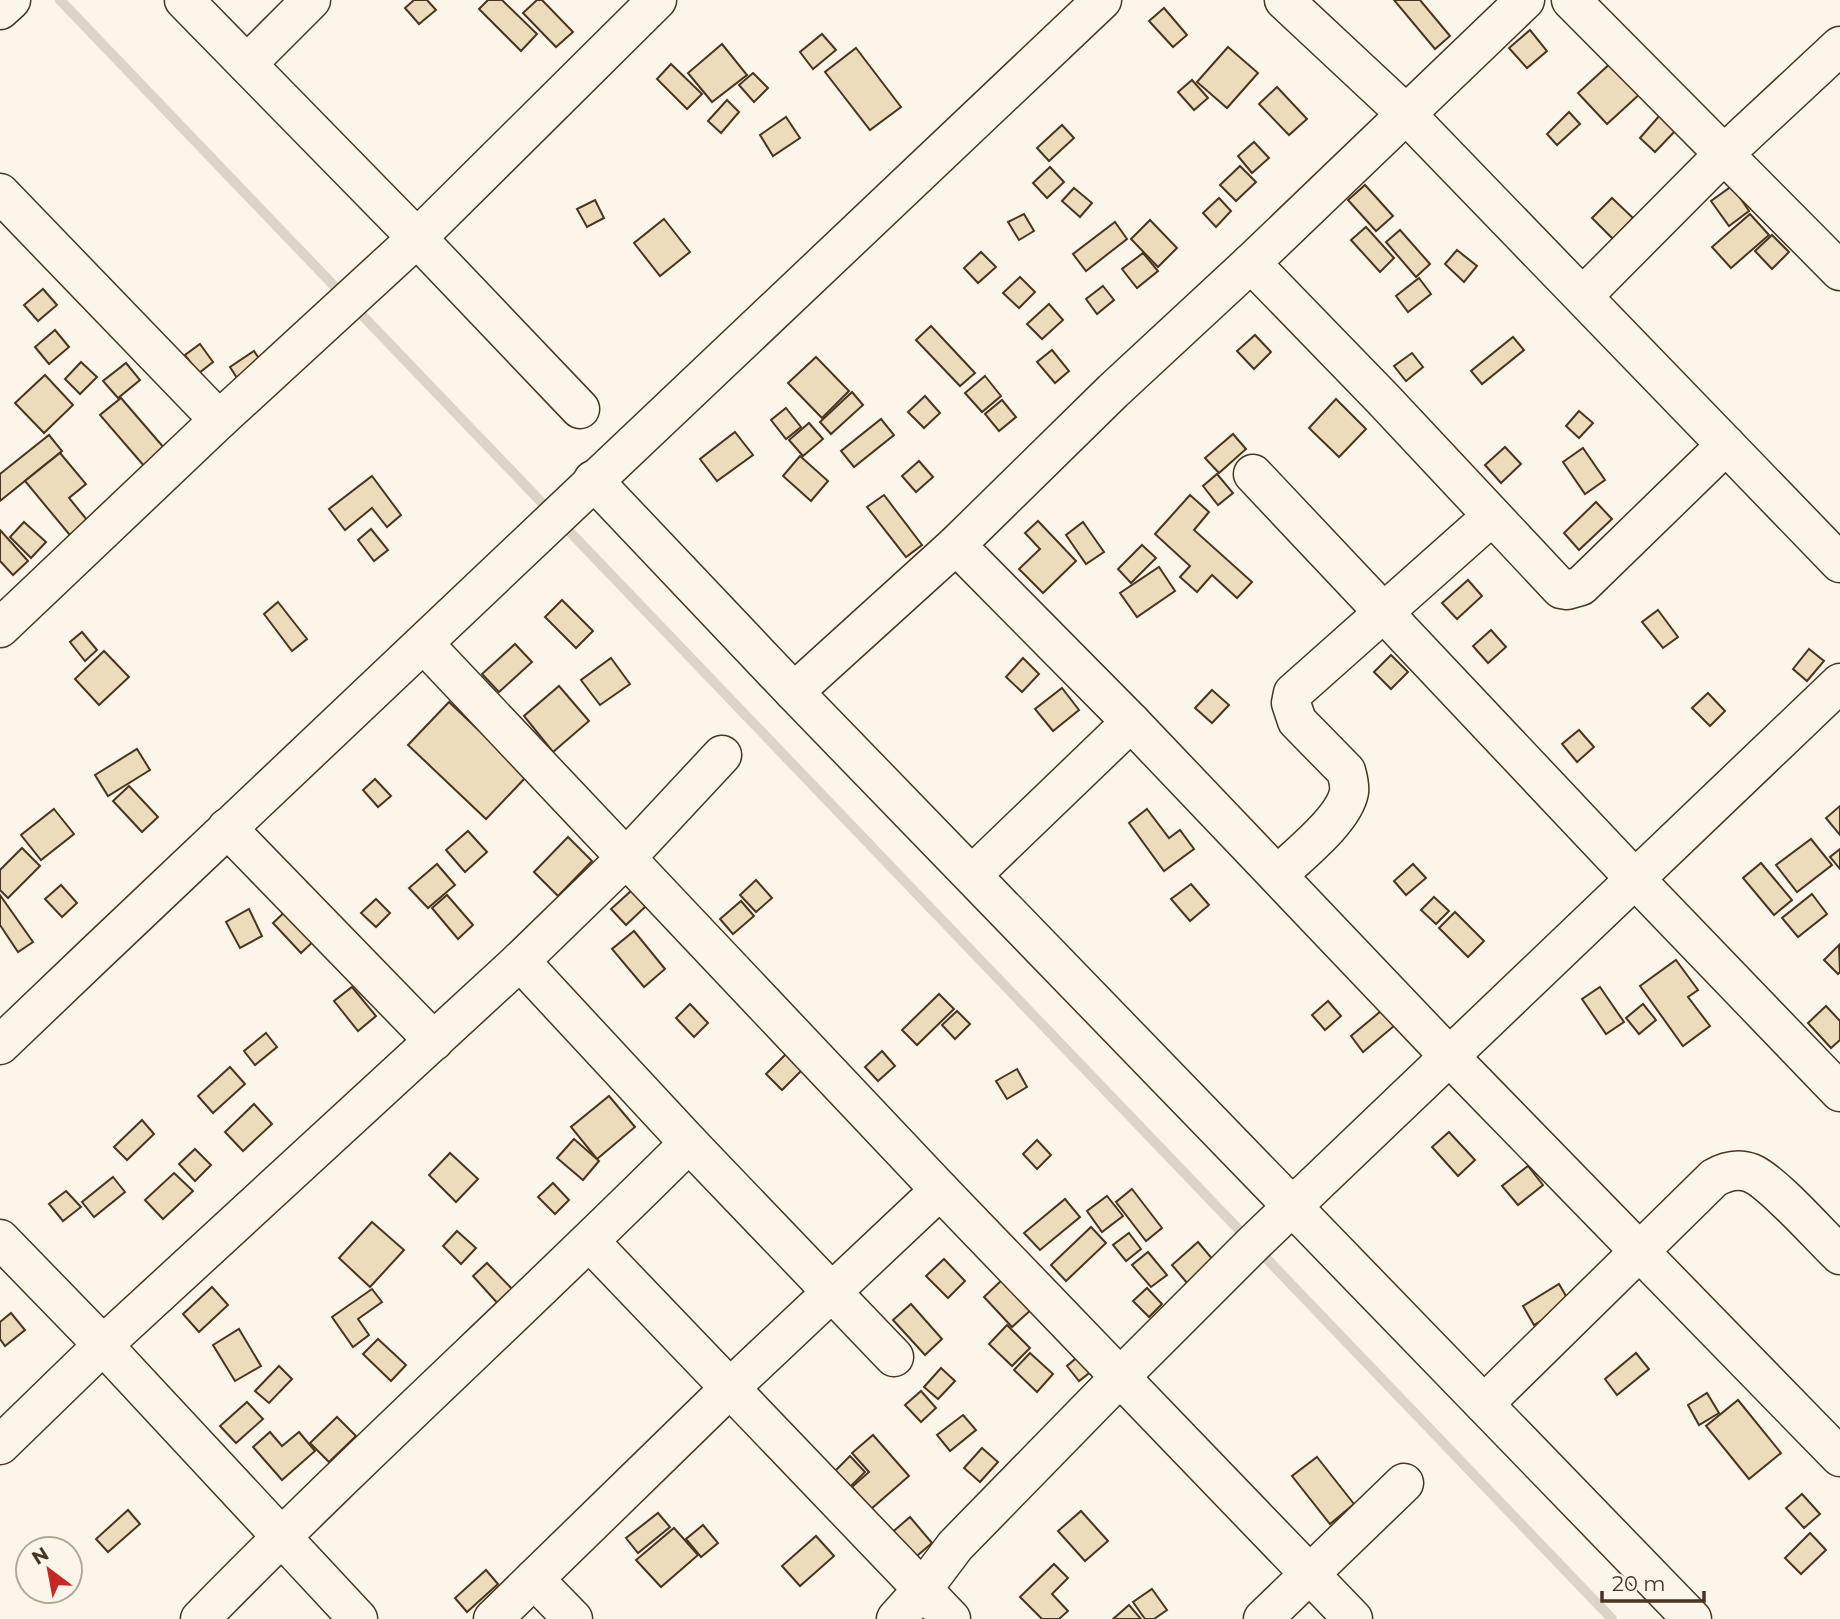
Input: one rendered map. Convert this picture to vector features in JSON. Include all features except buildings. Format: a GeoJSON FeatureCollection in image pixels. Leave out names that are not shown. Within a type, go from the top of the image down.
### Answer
{"type":"FeatureCollection","features":[{"type":"Feature","properties":{"kind":"street"},"geometry":{"type":"LineString","coordinates":[[0,10],[10,0]]}},
{"type":"Feature","properties":{"kind":"street"},"geometry":{"type":"LineString","coordinates":[[184,0],[580,409]]}},
{"type":"Feature","properties":{"kind":"street"},"geometry":{"type":"LineString","coordinates":[[247,64],[311,0]]}},
{"type":"Feature","properties":{"kind":"street"},"geometry":{"type":"LineString","coordinates":[[0,628],[219,420],[417,238],[657,0]]}},
{"type":"Feature","properties":{"kind":"street"},"geometry":{"type":"LineString","coordinates":[[0,1045],[424,644],[524,545],[1102,0]]}},
{"type":"Feature","properties":{"kind":"street"},"geometry":{"type":"LineString","coordinates":[[1284,0],[1406,114],[1840,563]]}},
{"type":"Feature","properties":{"kind":"street"},"geometry":{"type":"LineString","coordinates":[[794,692],[956,545],[1113,391],[1251,263],[1525,0]]}},
{"type":"Feature","properties":{"kind":"street"},"geometry":{"type":"LineString","coordinates":[[1571,0],[1840,271]]}},
{"type":"Feature","properties":{"kind":"street"},"geometry":{"type":"LineString","coordinates":[[1583,296],[1724,154],[1840,46]]}},
{"type":"Feature","properties":{"kind":"street"},"geometry":{"type":"LineString","coordinates":[[0,193],[219,420]]}},
{"type":"Feature","properties":{"kind":"street"},"geometry":{"type":"LineString","coordinates":[[1251,263],[1561,589],[1581,586],[1726,445]]}},
{"type":"Feature","properties":{"kind":"street"},"geometry":{"type":"LineString","coordinates":[[1253,474],[1840,1092]]}},
{"type":"Feature","properties":{"kind":"street"},"geometry":{"type":"LineString","coordinates":[[581,491],[794,692],[1692,1619]]}},
{"type":"Feature","properties":{"kind":"street"},"geometry":{"type":"LineString","coordinates":[[1278,875],[1333,821],[1349,794],[1346,771],[1292,713],[1293,693],[1492,516]]}},
{"type":"Feature","properties":{"kind":"street"},"geometry":{"type":"LineString","coordinates":[[956,545],[1131,722],[1450,1057],[1840,1457]]}},
{"type":"Feature","properties":{"kind":"street"},"geometry":{"type":"LineString","coordinates":[[424,644],[940,1191],[1353,1619]]}},
{"type":"Feature","properties":{"kind":"street"},"geometry":{"type":"LineString","coordinates":[[896,1619],[955,1546],[1119,1378],[1294,1206],[1840,683]]}},
{"type":"Feature","properties":{"kind":"street"},"geometry":{"type":"LineString","coordinates":[[972,875],[1131,722]]}},
{"type":"Feature","properties":{"kind":"street"},"geometry":{"type":"LineString","coordinates":[[0,1445],[103,1346],[520,961],[626,858],[722,755]]}},
{"type":"Feature","properties":{"kind":"street"},"geometry":{"type":"LineString","coordinates":[[227,828],[434,1041]]}},
{"type":"Feature","properties":{"kind":"street"},"geometry":{"type":"LineString","coordinates":[[520,961],[689,1143],[894,1357]]}},
{"type":"Feature","properties":{"kind":"street"},"geometry":{"type":"LineString","coordinates":[[200,1619],[280,1537],[590,1242],[689,1143]]}},
{"type":"Feature","properties":{"kind":"street"},"geometry":{"type":"LineString","coordinates":[[1484,1404],[1714,1178],[1724,1172],[1738,1170],[1761,1178],[1840,1255]]}},
{"type":"Feature","properties":{"kind":"street"},"geometry":{"type":"LineString","coordinates":[[493,1619],[730,1388],[940,1191]]}},
{"type":"Feature","properties":{"kind":"street"},"geometry":{"type":"LineString","coordinates":[[0,1239],[358,1619]]}},
{"type":"Feature","properties":{"kind":"street"},"geometry":{"type":"LineString","coordinates":[[590,1242],[951,1619]]}},
{"type":"Feature","properties":{"kind":"street"},"geometry":{"type":"LineString","coordinates":[[1263,1619],[1404,1483]]}},
{"type":"Feature","properties":{"kind":"street"},"geometry":{"type":"LineString","coordinates":[[534,1579],[573,1619]]}},
{"type":"Feature","properties":{"kind":"waterway"},"geometry":{"type":"LineString","coordinates":[[60,0],[1612,1619]]}}]}
